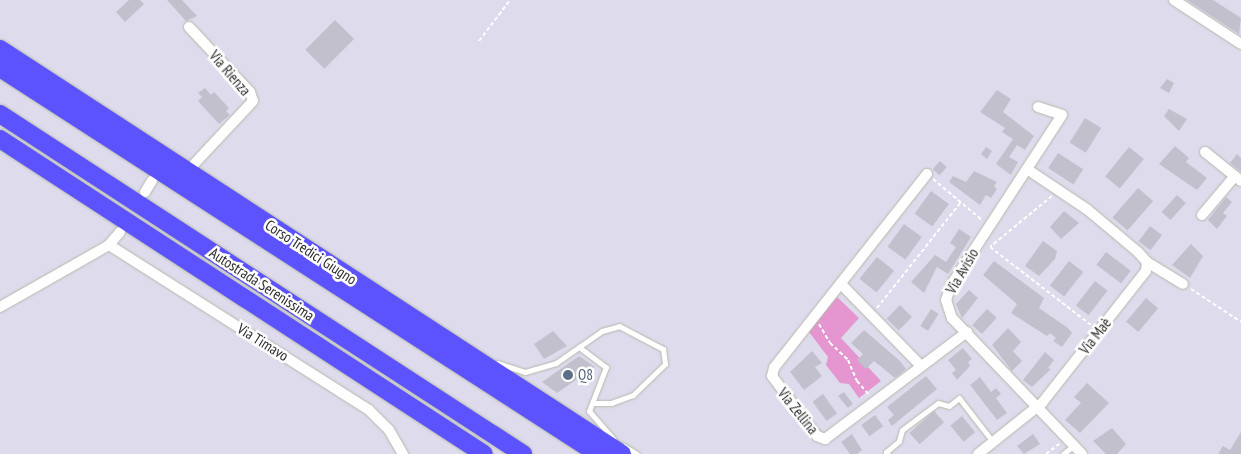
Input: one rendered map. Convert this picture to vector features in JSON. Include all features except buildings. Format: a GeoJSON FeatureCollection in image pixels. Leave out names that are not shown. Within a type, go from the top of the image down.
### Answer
{"type":"FeatureCollection","features":[{"type":"Feature","properties":{"kind":"highway","name":"Corso Tredici Giugno"},"geometry":{"type":"LineString","coordinates":[[0,49],[54,94],[598,454]]}},
{"type":"Feature","properties":{"kind":"highway","name":"Corso Tredici Giugno"},"geometry":{"type":"LineString","coordinates":[[0,68],[54,94],[315,255],[622,454]]}},
{"type":"Feature","properties":{"kind":"highway","name":"Autostrada Serenissima"},"geometry":{"type":"LineString","coordinates":[[0,114],[523,454]]}},
{"type":"Feature","properties":{"kind":"highway","name":"Autostrada Serenissima"},"geometry":{"type":"LineString","coordinates":[[0,139],[484,454]]}},
{"type":"Feature","properties":{"kind":"street"},"geometry":{"type":"LineString","coordinates":[[1174,0],[1241,44]]}},
{"type":"Feature","properties":{"kind":"street","name":"Via Rienza"},"geometry":{"type":"LineString","coordinates":[[188,27],[250,92],[253,101],[194,164]]}},
{"type":"Feature","properties":{"kind":"street","name":"Via Avisio"},"geometry":{"type":"LineString","coordinates":[[1038,107],[1062,116],[951,285],[946,300],[952,318],[1082,454]]}},
{"type":"Feature","properties":{"kind":"street"},"geometry":{"type":"LineString","coordinates":[[1202,215],[1238,178],[1205,152]]}},
{"type":"Feature","properties":{"kind":"street"},"geometry":{"type":"LineString","coordinates":[[1027,169],[1088,210],[1147,262],[1183,284]]}},
{"type":"Feature","properties":{"kind":"street","name":"Via Zellina"},"geometry":{"type":"LineString","coordinates":[[927,174],[774,368],[773,380],[821,438],[830,437],[967,332]]}},
{"type":"Feature","properties":{"kind":"street"},"geometry":{"type":"LineString","coordinates":[[145,192],[152,181]]}},
{"type":"Feature","properties":{"kind":"street"},"geometry":{"type":"LineString","coordinates":[[0,306],[109,245],[120,232]]}},
{"type":"Feature","properties":{"kind":"street","name":"Via Timavo"},"geometry":{"type":"LineString","coordinates":[[109,245],[369,410],[389,430],[403,454]]}},
{"type":"Feature","properties":{"kind":"street","name":"Via Maè"},"geometry":{"type":"LineString","coordinates":[[978,454],[1037,408],[1146,271],[1147,262]]}},
{"type":"Feature","properties":{"kind":"street"},"geometry":{"type":"LineString","coordinates":[[841,284],[921,366]]}},
{"type":"Feature","properties":{"kind":"lane"},"geometry":{"type":"LineString","coordinates":[[315,255],[364,278],[487,359],[506,367],[525,372],[556,362],[602,331],[619,326],[663,349],[664,364],[633,395],[611,403],[593,402]]}},
{"type":"Feature","properties":{"kind":"lane"},"geometry":{"type":"LineString","coordinates":[[579,347],[606,367],[590,411],[612,438],[636,454]]}},
{"type":"Feature","properties":{"kind":"lane"},"geometry":{"type":"LineString","coordinates":[[888,454],[886,452],[899,441],[902,430],[938,403],[949,406],[959,398],[993,442]]}},
{"type":"Feature","properties":{"kind":"lane"},"geometry":{"type":"LineString","coordinates":[[1063,454],[1071,441]]}},
{"type":"Feature","properties":{"kind":"path"},"geometry":{"type":"LineString","coordinates":[[479,41],[510,0]]}},
{"type":"Feature","properties":{"kind":"path"},"geometry":{"type":"LineString","coordinates":[[927,174],[990,226]]}},
{"type":"Feature","properties":{"kind":"path"},"geometry":{"type":"LineString","coordinates":[[1059,190],[990,247],[1099,331]]}},
{"type":"Feature","properties":{"kind":"path"},"geometry":{"type":"LineString","coordinates":[[871,315],[961,202]]}},
{"type":"Feature","properties":{"kind":"path"},"geometry":{"type":"LineString","coordinates":[[1183,284],[1241,322]]}},
{"type":"Feature","properties":{"kind":"path"},"geometry":{"type":"LineString","coordinates":[[816,316],[830,343],[848,360],[857,381],[875,402]]}},
{"type":"Feature","properties":{"kind":"path"},"geometry":{"type":"LineString","coordinates":[[1046,454],[1071,441]]}},
{"type":"Feature","properties":{"kind":"shaded area"},"geometry":{"type":"Polygon","coordinates":[[[837,297],[859,318],[841,338],[881,381],[859,398],[849,384],[840,383],[826,365],[828,357],[809,332],[837,297]]]}},
{"type":"Feature","properties":{"kind":"place","name":"Q8"},"geometry":{"type":"Point","coordinates":[568,375]}}]}
